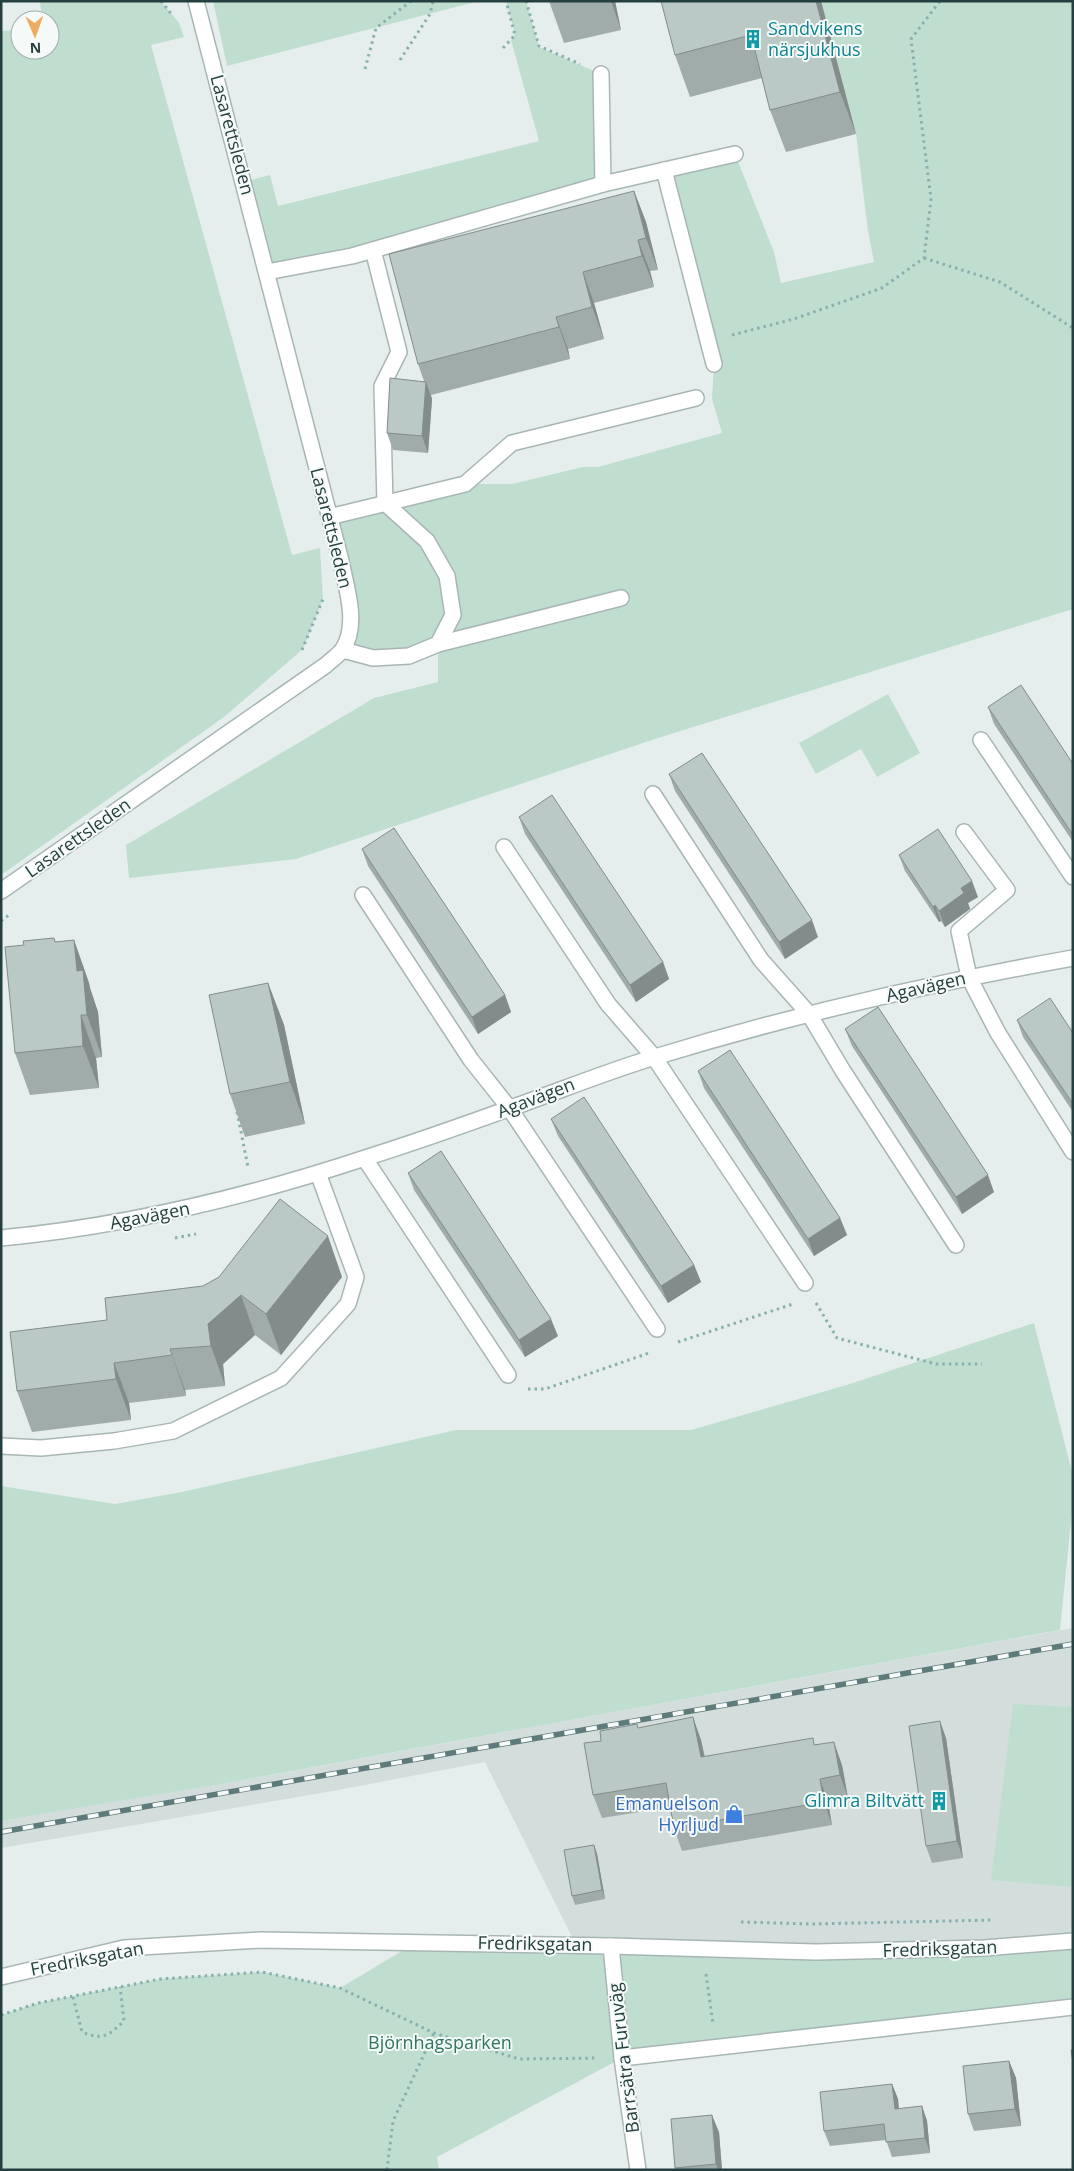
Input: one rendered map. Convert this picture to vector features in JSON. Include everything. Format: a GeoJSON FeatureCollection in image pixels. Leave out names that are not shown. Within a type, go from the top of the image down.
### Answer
{"type":"FeatureCollection","features":[{"type":"Feature","properties":{"kind":"street","name":"Lasarettsleden"},"geometry":{"type":"LineString","coordinates":[[1,891],[326,664],[342,650],[350,635],[350,613],[341,561],[196,1]]}},
{"type":"Feature","properties":{"kind":"street"},"geometry":{"type":"LineString","coordinates":[[601,74],[603,184]]}},
{"type":"Feature","properties":{"kind":"street"},"geometry":{"type":"LineString","coordinates":[[267,272],[352,256],[603,184],[735,154]]}},
{"type":"Feature","properties":{"kind":"street"},"geometry":{"type":"LineString","coordinates":[[664,170],[714,364]]}},
{"type":"Feature","properties":{"kind":"street"},"geometry":{"type":"LineString","coordinates":[[373,250],[400,352],[382,386],[385,504],[427,541],[447,576],[453,615],[438,644]]}},
{"type":"Feature","properties":{"kind":"street"},"geometry":{"type":"LineString","coordinates":[[329,517],[464,484],[512,443],[696,398]]}},
{"type":"Feature","properties":{"kind":"street"},"geometry":{"type":"LineString","coordinates":[[342,650],[373,658],[409,656],[438,644],[621,598]]}},
{"type":"Feature","properties":{"kind":"street"},"geometry":{"type":"LineString","coordinates":[[981,740],[1073,878]]}},
{"type":"Feature","properties":{"kind":"street"},"geometry":{"type":"LineString","coordinates":[[653,794],[761,960],[809,1014],[843,1072],[956,1245]]}},
{"type":"Feature","properties":{"kind":"street"},"geometry":{"type":"LineString","coordinates":[[964,832],[1007,890],[959,931],[969,977],[998,1033],[1073,1152]]}},
{"type":"Feature","properties":{"kind":"street"},"geometry":{"type":"LineString","coordinates":[[504,847],[608,1004],[654,1057],[805,1283]]}},
{"type":"Feature","properties":{"kind":"street"},"geometry":{"type":"LineString","coordinates":[[362,895],[471,1060],[510,1109],[657,1330]]}},
{"type":"Feature","properties":{"kind":"street","name":"Agavägen"},"geometry":{"type":"LineString","coordinates":[[1,1238],[67,1232],[188,1209],[253,1192],[365,1158],[510,1109],[579,1082],[654,1057],[809,1014],[969,977],[1073,958]]}},
{"type":"Feature","properties":{"kind":"street"},"geometry":{"type":"LineString","coordinates":[[365,1158],[508,1375]]}},
{"type":"Feature","properties":{"kind":"street"},"geometry":{"type":"LineString","coordinates":[[1,1446],[42,1448],[114,1441],[174,1431],[281,1378],[348,1304],[356,1277],[318,1173]]}},
{"type":"Feature","properties":{"kind":"street","name":"Fredriksgatan"},"geometry":{"type":"LineString","coordinates":[[1,1977],[124,1948],[261,1940],[611,1946],[816,1952],[984,1948],[1073,1941]]}},
{"type":"Feature","properties":{"kind":"street","name":"Barrsätra Furuväg"},"geometry":{"type":"LineString","coordinates":[[611,1946],[622,2058],[638,2170]]}},
{"type":"Feature","properties":{"kind":"street"},"geometry":{"type":"LineString","coordinates":[[622,2058],[1073,2008]]}},
{"type":"Feature","properties":{"kind":"path"},"geometry":{"type":"LineString","coordinates":[[161,1],[179,23]]}},
{"type":"Feature","properties":{"kind":"path"},"geometry":{"type":"LineString","coordinates":[[365,69],[376,28],[411,1]]}},
{"type":"Feature","properties":{"kind":"path"},"geometry":{"type":"LineString","coordinates":[[400,60],[430,14],[433,1]]}},
{"type":"Feature","properties":{"kind":"path"},"geometry":{"type":"LineString","coordinates":[[503,48],[515,35],[506,1]]}},
{"type":"Feature","properties":{"kind":"path"},"geometry":{"type":"LineString","coordinates":[[526,1],[539,46],[601,74]]}},
{"type":"Feature","properties":{"kind":"path"},"geometry":{"type":"LineString","coordinates":[[714,364],[730,336],[794,318],[882,288],[924,258],[931,199],[911,39],[940,1]]}},
{"type":"Feature","properties":{"kind":"path"},"geometry":{"type":"LineString","coordinates":[[924,258],[1000,282],[1073,328]]}},
{"type":"Feature","properties":{"kind":"path"},"geometry":{"type":"LineString","coordinates":[[296,656],[303,649],[323,599],[322,591]]}},
{"type":"Feature","properties":{"kind":"path"},"geometry":{"type":"LineString","coordinates":[[236,1108],[253,1192]]}},
{"type":"Feature","properties":{"kind":"path"},"geometry":{"type":"LineString","coordinates":[[805,1283],[837,1338],[936,1364],[982,1364]]}},
{"type":"Feature","properties":{"kind":"path"},"geometry":{"type":"LineString","coordinates":[[705,1966],[716,2047]]}},
{"type":"Feature","properties":{"kind":"path"},"geometry":{"type":"LineString","coordinates":[[1,2015],[38,2003],[160,1979],[262,1972],[340,1988],[434,2033],[519,2059],[622,2058]]}},
{"type":"Feature","properties":{"kind":"path"},"geometry":{"type":"LineString","coordinates":[[73,1996],[82,2032],[94,2037],[108,2035],[124,2021],[120,1987]]}},
{"type":"Feature","properties":{"kind":"path"},"geometry":{"type":"LineString","coordinates":[[387,2170],[393,2121],[434,2033]]}},
{"type":"Feature","properties":{"kind":"shaded area"},"geometry":{"type":"Polygon","coordinates":[[[1073,1628],[1073,1941],[995,1947],[576,1945],[485,1762],[333,1791],[1,1848],[1,1821],[222,1784],[1073,1628]]]}},
{"type":"Feature","properties":{"kind":"green space"},"geometry":{"type":"Polygon","coordinates":[[[40,1],[161,1],[179,23],[184,37],[151,45],[292,555],[320,548],[323,599],[303,649],[224,717],[1,875],[1,31],[10,31],[10,60],[60,60],[60,10],[41,10],[40,1]]]}},
{"type":"Feature","properties":{"kind":"green space"},"geometry":{"type":"Polygon","coordinates":[[[213,1],[479,1],[227,66],[213,1]]]}},
{"type":"Feature","properties":{"kind":"green space"},"geometry":{"type":"Polygon","coordinates":[[[506,1],[526,1],[539,47],[601,74],[603,184],[267,272],[244,182],[270,175],[278,206],[539,141],[511,40],[515,34],[506,1]]]}},
{"type":"Feature","properties":{"kind":"green space"},"geometry":{"type":"Polygon","coordinates":[[[821,1],[1073,1],[1073,609],[658,738],[296,859],[129,878],[126,845],[374,698],[438,682],[438,645],[409,656],[343,650],[350,635],[329,517],[464,484],[512,484],[583,467],[598,467],[722,433],[712,399],[714,364],[664,170],[735,154],[774,252],[781,283],[874,262],[868,231],[856,134],[821,1]]]}},
{"type":"Feature","properties":{"kind":"green space"},"geometry":{"type":"Polygon","coordinates":[[[888,694],[920,753],[877,777],[861,749],[816,774],[799,743],[888,694]]]}},
{"type":"Feature","properties":{"kind":"green space"},"geometry":{"type":"Polygon","coordinates":[[[1034,1323],[1073,1476],[1073,1501],[1060,1630],[222,1784],[1,1821],[1,1486],[115,1504],[182,1492],[456,1430],[691,1430],[850,1384],[1034,1323]]]}},
{"type":"Feature","properties":{"kind":"green space"},"geometry":{"type":"Polygon","coordinates":[[[1013,1704],[1073,1707],[1073,1887],[991,1880],[1013,1704]]]}},
{"type":"Feature","properties":{"kind":"green space","name":"Björnhagsparken"},"geometry":{"type":"Polygon","coordinates":[[[1073,1941],[1073,2007],[622,2058],[437,2157],[439,2170],[1,2170],[1,2015],[38,2003],[160,1979],[262,1972],[340,1988],[417,1942],[714,1949],[1073,1941]]]}},
{"type":"Feature","properties":{"kind":"building","name":"Sandvikens närsjukhus"},"geometry":{"type":"Polygon","coordinates":[[[661,1],[816,1],[840,92],[770,110],[751,35],[675,55],[661,1]]]}},
{"type":"Feature","properties":{"kind":"building"},"geometry":{"type":"Polygon","coordinates":[[[634,191],[646,238],[638,240],[642,256],[583,272],[592,307],[556,317],[559,327],[418,364],[389,254],[634,191]]]}},
{"type":"Feature","properties":{"kind":"building"},"geometry":{"type":"Polygon","coordinates":[[[390,378],[426,382],[422,436],[387,433],[390,378]]]}},
{"type":"Feature","properties":{"kind":"building"},"geometry":{"type":"Polygon","coordinates":[[[1021,685],[1073,764],[1073,835],[988,707],[1021,685]]]}},
{"type":"Feature","properties":{"kind":"building"},"geometry":{"type":"Polygon","coordinates":[[[702,753],[812,920],[779,942],[669,774],[702,753]]]}},
{"type":"Feature","properties":{"kind":"building"},"geometry":{"type":"Polygon","coordinates":[[[552,795],[663,962],[630,985],[519,817],[552,795]]]}},
{"type":"Feature","properties":{"kind":"building"},"geometry":{"type":"Polygon","coordinates":[[[394,828],[505,995],[472,1017],[362,849],[394,828]]]}},
{"type":"Feature","properties":{"kind":"building"},"geometry":{"type":"Polygon","coordinates":[[[938,829],[972,881],[961,888],[964,893],[939,911],[935,905],[933,907],[899,855],[938,829]]]}},
{"type":"Feature","properties":{"kind":"building"},"geometry":{"type":"Polygon","coordinates":[[[54,938],[55,942],[74,940],[77,971],[83,970],[87,1015],[81,1015],[83,1046],[15,1053],[5,947],[24,945],[23,941],[54,938]]]}},
{"type":"Feature","properties":{"kind":"building"},"geometry":{"type":"Polygon","coordinates":[[[268,983],[290,1082],[230,1094],[209,995],[268,983]]]}},
{"type":"Feature","properties":{"kind":"building"},"geometry":{"type":"Polygon","coordinates":[[[1050,998],[1073,1033],[1073,1104],[1017,1020],[1050,998]]]}},
{"type":"Feature","properties":{"kind":"building"},"geometry":{"type":"Polygon","coordinates":[[[878,1007],[988,1175],[956,1197],[845,1029],[878,1007]]]}},
{"type":"Feature","properties":{"kind":"building"},"geometry":{"type":"Polygon","coordinates":[[[730,1050],[840,1218],[808,1239],[698,1071],[730,1050]]]}},
{"type":"Feature","properties":{"kind":"building"},"geometry":{"type":"Polygon","coordinates":[[[584,1097],[694,1265],[661,1286],[551,1119],[584,1097]]]}},
{"type":"Feature","properties":{"kind":"building"},"geometry":{"type":"Polygon","coordinates":[[[441,1151],[551,1319],[519,1340],[408,1173],[441,1151]]]}},
{"type":"Feature","properties":{"kind":"building"},"geometry":{"type":"Polygon","coordinates":[[[280,1199],[328,1236],[266,1314],[241,1295],[208,1324],[211,1346],[170,1349],[172,1355],[114,1363],[116,1379],[17,1391],[10,1332],[107,1320],[105,1298],[203,1286],[219,1277],[280,1199]]]}},
{"type":"Feature","properties":{"kind":"building"},"geometry":{"type":"Polygon","coordinates":[[[693,1717],[701,1757],[813,1738],[814,1745],[834,1742],[840,1775],[820,1779],[824,1802],[674,1828],[666,1783],[593,1795],[584,1743],[601,1741],[600,1731],[637,1724],[638,1728],[693,1717]]]}},
{"type":"Feature","properties":{"kind":"building","name":"Glimra Biltvätt"},"geometry":{"type":"Polygon","coordinates":[[[940,1721],[957,1841],[926,1846],[909,1726],[940,1721]]]}},
{"type":"Feature","properties":{"kind":"building"},"geometry":{"type":"Polygon","coordinates":[[[594,1845],[602,1890],[572,1896],[564,1850],[594,1845]]]}},
{"type":"Feature","properties":{"kind":"building"},"geometry":{"type":"Polygon","coordinates":[[[1009,2061],[1015,2109],[968,2114],[963,2066],[1009,2061]]]}},
{"type":"Feature","properties":{"kind":"building"},"geometry":{"type":"Polygon","coordinates":[[[892,2084],[895,2109],[922,2106],[925,2138],[886,2142],[884,2124],[824,2131],[820,2092],[892,2084]]]}},
{"type":"Feature","properties":{"kind":"building"},"geometry":{"type":"Polygon","coordinates":[[[712,2115],[716,2164],[675,2168],[671,2119],[712,2115]]]}},
{"type":"Feature","properties":{"kind":"railway"},"geometry":{"type":"LineString","coordinates":[[1,1832],[1073,1644]]}},
{"type":"Feature","properties":{"kind":"place","name":"Sandvikens närsjukhus"},"geometry":{"type":"Point","coordinates":[753,39]}},
{"type":"Feature","properties":{"kind":"place","name":"Glimra Biltvätt"},"geometry":{"type":"Point","coordinates":[939,1801]}},
{"type":"Feature","properties":{"kind":"place","name":"Emanuelson Hyrljud"},"geometry":{"type":"Point","coordinates":[734,1814]}}]}
